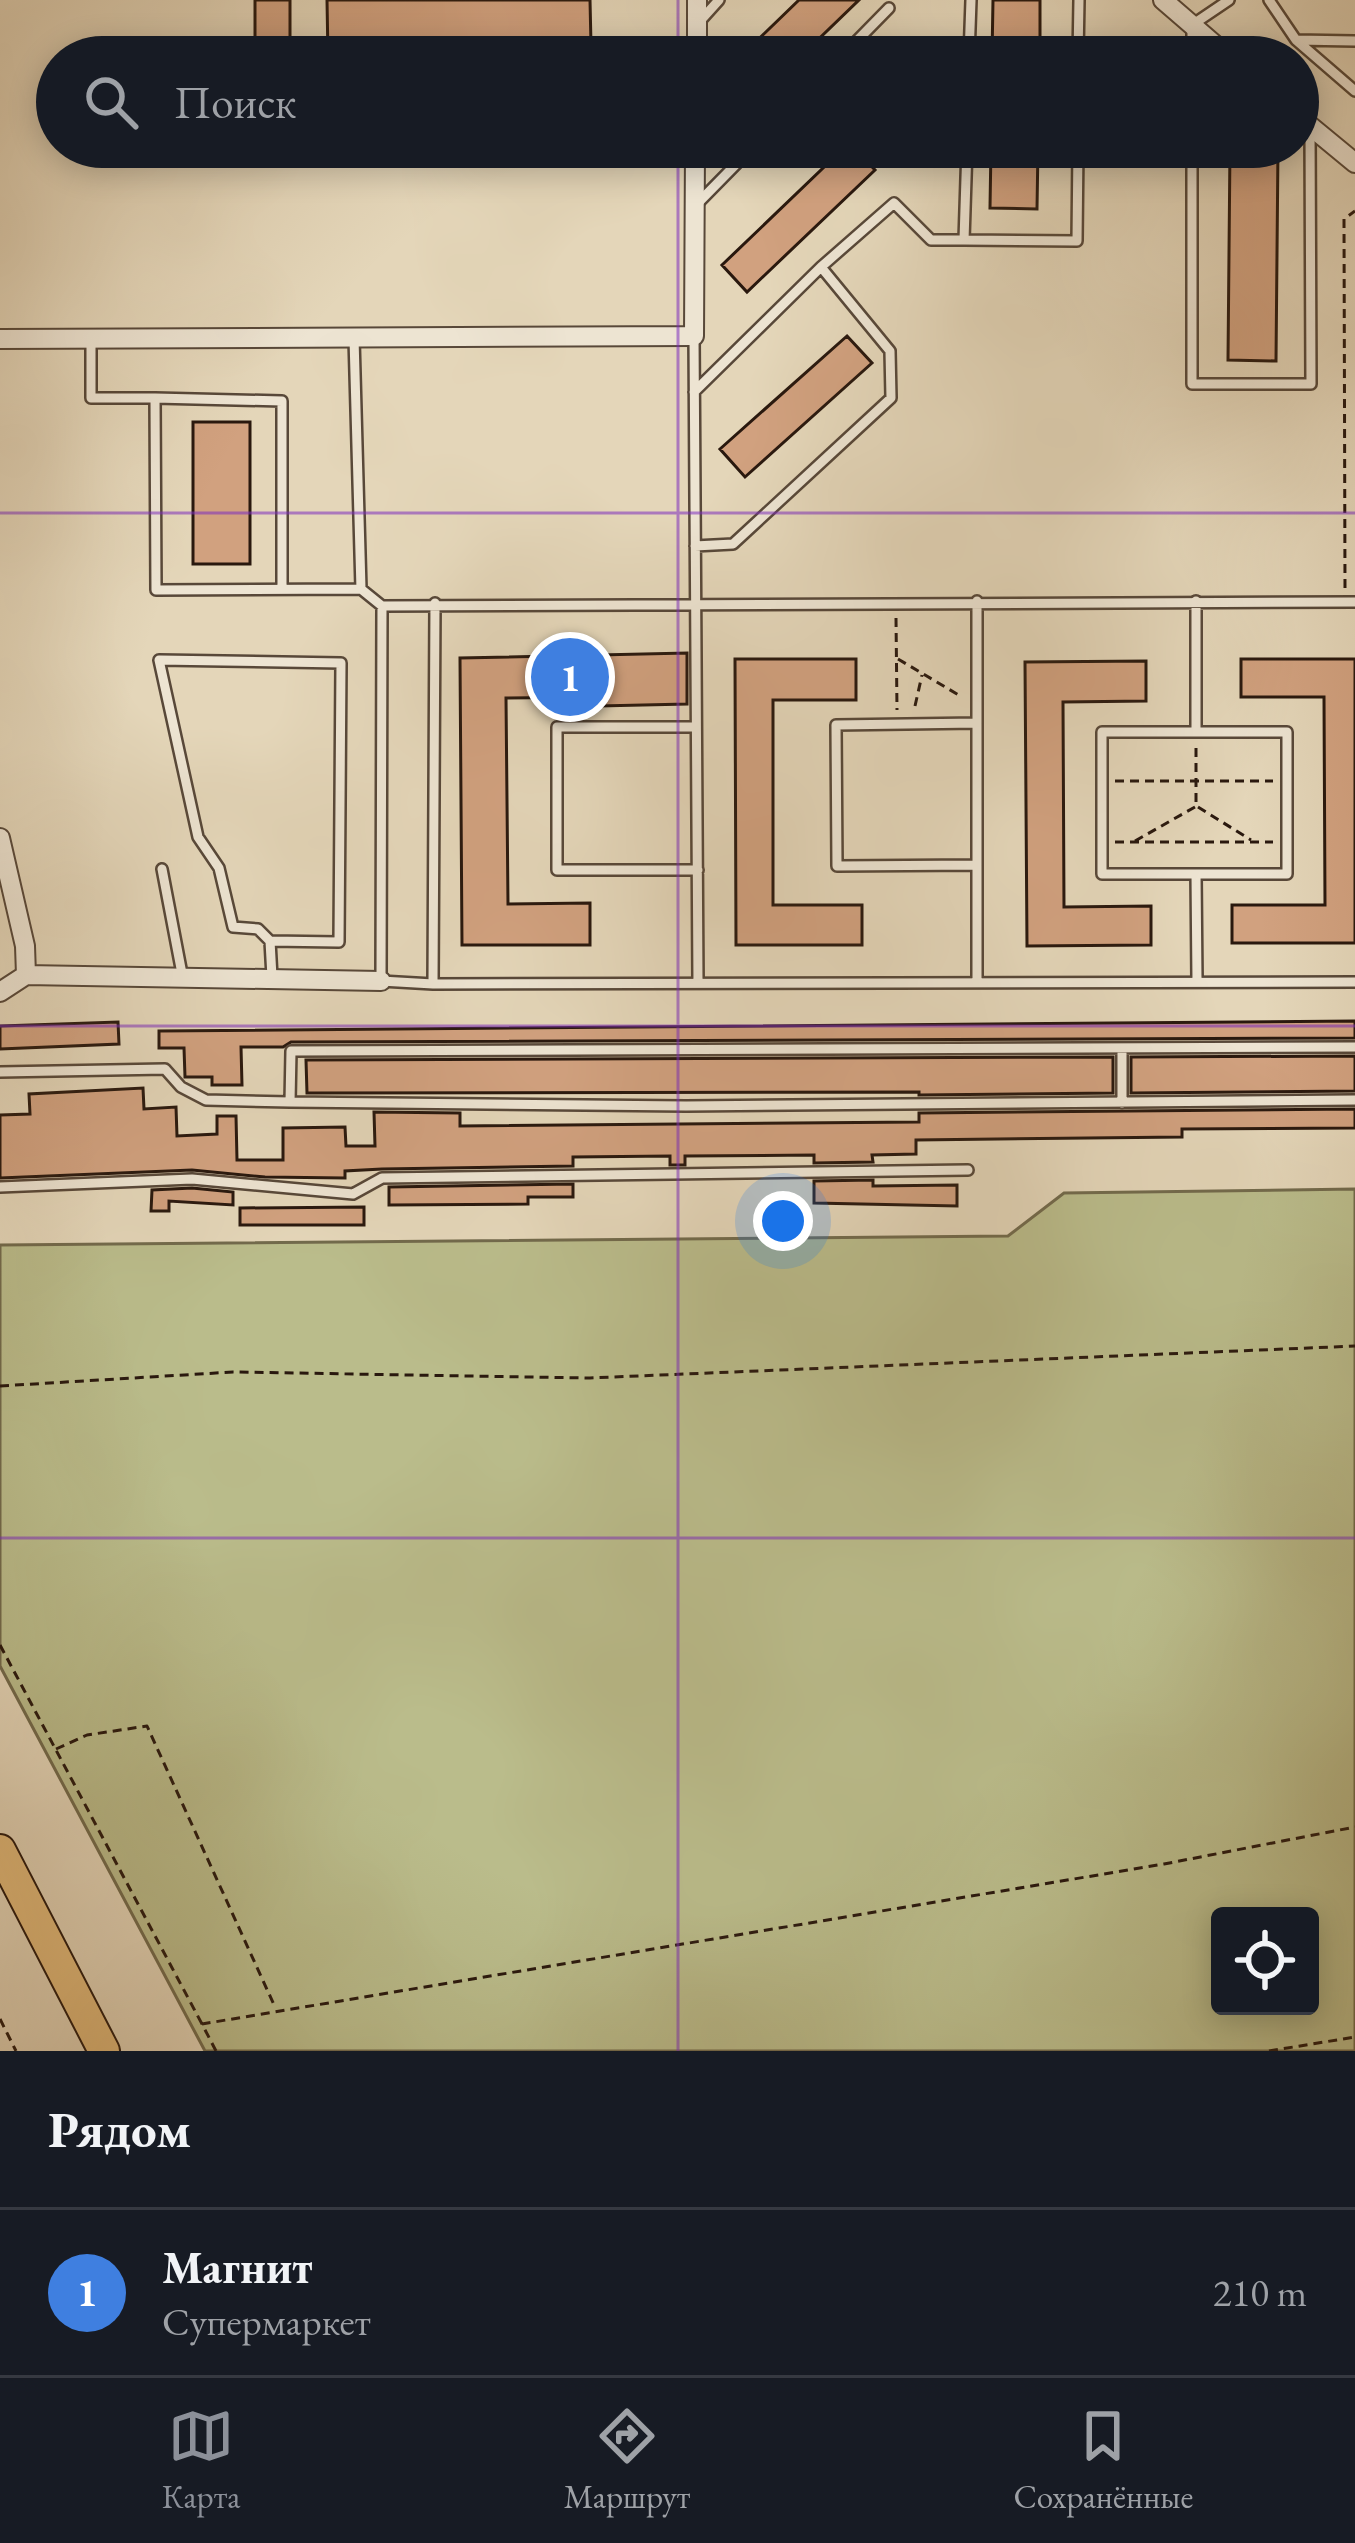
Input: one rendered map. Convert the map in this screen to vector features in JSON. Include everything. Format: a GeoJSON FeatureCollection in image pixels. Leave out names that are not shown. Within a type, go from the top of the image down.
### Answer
{"type":"FeatureCollection","features":[{"type":"Feature","properties":{"kind":"main road"},"geometry":{"type":"LineString","coordinates":[[0,1850],[104,2051]]}},
{"type":"Feature","properties":{"kind":"street"},"geometry":{"type":"LineString","coordinates":[[697,0],[697,36]]}},
{"type":"Feature","properties":{"kind":"street"},"geometry":{"type":"LineString","coordinates":[[1163,0],[1205,36]]}},
{"type":"Feature","properties":{"kind":"street"},"geometry":{"type":"LineString","coordinates":[[1319,134],[1355,164]]}},
{"type":"Feature","properties":{"kind":"street"},"geometry":{"type":"LineString","coordinates":[[0,339],[694,336],[695,168]]}},
{"type":"Feature","properties":{"kind":"street"},"geometry":{"type":"LineString","coordinates":[[0,838],[25,946],[26,974]]}},
{"type":"Feature","properties":{"kind":"street"},"geometry":{"type":"LineString","coordinates":[[0,992],[26,974],[381,981]]}},
{"type":"Feature","properties":{"kind":"lane"},"geometry":{"type":"LineString","coordinates":[[697,24],[719,0]]}},
{"type":"Feature","properties":{"kind":"lane"},"geometry":{"type":"LineString","coordinates":[[970,36],[971,0]]}},
{"type":"Feature","properties":{"kind":"lane"},"geometry":{"type":"LineString","coordinates":[[1078,0],[1078,36]]}},
{"type":"Feature","properties":{"kind":"lane"},"geometry":{"type":"LineString","coordinates":[[1192,36],[1192,25],[1229,0]]}},
{"type":"Feature","properties":{"kind":"lane"},"geometry":{"type":"LineString","coordinates":[[1269,0],[1293,36]]}},
{"type":"Feature","properties":{"kind":"lane"},"geometry":{"type":"LineString","coordinates":[[862,36],[889,8]]}},
{"type":"Feature","properties":{"kind":"lane"},"geometry":{"type":"LineString","coordinates":[[1319,40],[1355,41]]}},
{"type":"Feature","properties":{"kind":"lane"},"geometry":{"type":"LineString","coordinates":[[1319,60],[1355,92]]}},
{"type":"Feature","properties":{"kind":"lane"},"geometry":{"type":"LineString","coordinates":[[694,207],[732,168]]}},
{"type":"Feature","properties":{"kind":"lane"},"geometry":{"type":"LineString","coordinates":[[964,240],[966,168]]}},
{"type":"Feature","properties":{"kind":"lane"},"geometry":{"type":"LineString","coordinates":[[694,392],[894,203],[931,240],[1077,241],[1078,168]]}},
{"type":"Feature","properties":{"kind":"lane"},"geometry":{"type":"LineString","coordinates":[[1192,168],[1192,384],[1311,384],[1305,168]]}},
{"type":"Feature","properties":{"kind":"lane"},"geometry":{"type":"LineString","coordinates":[[695,546],[733,544],[891,398],[890,351],[821,268]]}},
{"type":"Feature","properties":{"kind":"lane"},"geometry":{"type":"LineString","coordinates":[[694,336],[698,983]]}},
{"type":"Feature","properties":{"kind":"lane"},"geometry":{"type":"LineString","coordinates":[[354,338],[361,590]]}},
{"type":"Feature","properties":{"kind":"lane"},"geometry":{"type":"LineString","coordinates":[[91,339],[91,398],[282,401],[282,590]]}},
{"type":"Feature","properties":{"kind":"lane"},"geometry":{"type":"LineString","coordinates":[[155,398],[156,590],[361,590],[382,605],[1350,602]]}},
{"type":"Feature","properties":{"kind":"lane"},"geometry":{"type":"LineString","coordinates":[[1196,601],[1196,732]]}},
{"type":"Feature","properties":{"kind":"lane"},"geometry":{"type":"LineString","coordinates":[[976,602],[977,982]]}},
{"type":"Feature","properties":{"kind":"lane"},"geometry":{"type":"LineString","coordinates":[[433,984],[435,603]]}},
{"type":"Feature","properties":{"kind":"lane"},"geometry":{"type":"LineString","coordinates":[[382,605],[381,981],[1355,982]]}},
{"type":"Feature","properties":{"kind":"lane"},"geometry":{"type":"LineString","coordinates":[[269,941],[339,942],[341,663],[159,660],[198,837],[219,868],[230,922],[238,930],[258,929],[269,941],[272,980]]}},
{"type":"Feature","properties":{"kind":"lane"},"geometry":{"type":"LineString","coordinates":[[977,723],[836,725],[837,866],[977,865]]}},
{"type":"Feature","properties":{"kind":"lane"},"geometry":{"type":"LineString","coordinates":[[696,727],[557,727],[557,870],[698,870]]}},
{"type":"Feature","properties":{"kind":"lane"},"geometry":{"type":"LineString","coordinates":[[1102,732],[1196,732],[1287,732],[1287,874],[1102,874],[1102,732]]}},
{"type":"Feature","properties":{"kind":"lane"},"geometry":{"type":"LineString","coordinates":[[162,869],[183,979]]}},
{"type":"Feature","properties":{"kind":"lane"},"geometry":{"type":"LineString","coordinates":[[1196,874],[1197,981]]}},
{"type":"Feature","properties":{"kind":"lane"},"geometry":{"type":"LineString","coordinates":[[290,1102],[291,1051],[1355,1047]]}},
{"type":"Feature","properties":{"kind":"lane"},"geometry":{"type":"LineString","coordinates":[[1122,1049],[1122,1103]]}},
{"type":"Feature","properties":{"kind":"lane"},"geometry":{"type":"LineString","coordinates":[[0,1072],[166,1069],[181,1087],[206,1100],[290,1102],[686,1106],[1355,1100]]}},
{"type":"Feature","properties":{"kind":"lane"},"geometry":{"type":"LineString","coordinates":[[0,1187],[192,1179],[353,1194],[382,1178],[968,1170]]}},
{"type":"Feature","properties":{"kind":"path"},"geometry":{"type":"LineString","coordinates":[[1350,602],[1345,568],[1344,218],[1355,211]]}},
{"type":"Feature","properties":{"kind":"path"},"geometry":{"type":"LineString","coordinates":[[1345,568],[1355,568]]}},
{"type":"Feature","properties":{"kind":"path"},"geometry":{"type":"LineString","coordinates":[[896,602],[897,724]]}},
{"type":"Feature","properties":{"kind":"path"},"geometry":{"type":"LineString","coordinates":[[896,658],[977,705]]}},
{"type":"Feature","properties":{"kind":"path"},"geometry":{"type":"LineString","coordinates":[[911,724],[922,673]]}},
{"type":"Feature","properties":{"kind":"path"},"geometry":{"type":"LineString","coordinates":[[1196,732],[1196,806]]}},
{"type":"Feature","properties":{"kind":"path"},"geometry":{"type":"LineString","coordinates":[[1102,781],[1287,781]]}},
{"type":"Feature","properties":{"kind":"path"},"geometry":{"type":"LineString","coordinates":[[1134,842],[1196,806]]}},
{"type":"Feature","properties":{"kind":"path"},"geometry":{"type":"LineString","coordinates":[[1196,806],[1254,842]]}},
{"type":"Feature","properties":{"kind":"path"},"geometry":{"type":"LineString","coordinates":[[1102,842],[1287,842]]}},
{"type":"Feature","properties":{"kind":"path"},"geometry":{"type":"LineString","coordinates":[[0,1386],[233,1372],[590,1378],[1355,1346]]}},
{"type":"Feature","properties":{"kind":"path"},"geometry":{"type":"LineString","coordinates":[[0,1645],[215,2051]]}},
{"type":"Feature","properties":{"kind":"path"},"geometry":{"type":"LineString","coordinates":[[56,1750],[87,1735],[147,1726],[276,2009]]}},
{"type":"Feature","properties":{"kind":"path"},"geometry":{"type":"LineString","coordinates":[[202,2024],[1164,1864],[1355,1827]]}},
{"type":"Feature","properties":{"kind":"path"},"geometry":{"type":"LineString","coordinates":[[0,2018],[16,2051]]}},
{"type":"Feature","properties":{"kind":"path"},"geometry":{"type":"LineString","coordinates":[[1269,2051],[1355,2037]]}},
{"type":"Feature","properties":{"kind":"green space"},"geometry":{"type":"Polygon","coordinates":[[[1355,1189],[1355,2051],[205,2051],[0,1666],[0,1245],[1008,1236],[1064,1193],[1355,1189]]]}},
{"type":"Feature","properties":{"kind":"building"},"geometry":{"type":"Polygon","coordinates":[[[255,0],[290,0],[290,36],[255,36],[255,0]]]}},
{"type":"Feature","properties":{"kind":"building"},"geometry":{"type":"Polygon","coordinates":[[[327,0],[590,0],[591,36],[328,36],[327,0]]]}},
{"type":"Feature","properties":{"kind":"building"},"geometry":{"type":"Polygon","coordinates":[[[799,0],[859,0],[822,36],[762,36],[799,0]]]}},
{"type":"Feature","properties":{"kind":"building"},"geometry":{"type":"Polygon","coordinates":[[[993,0],[1040,0],[1040,36],[992,36],[993,0]]]}},
{"type":"Feature","properties":{"kind":"building"},"geometry":{"type":"Polygon","coordinates":[[[823,168],[875,170],[747,292],[722,265],[823,168]]]}},
{"type":"Feature","properties":{"kind":"building"},"geometry":{"type":"Polygon","coordinates":[[[991,168],[1038,168],[1037,209],[990,208],[991,168]]]}},
{"type":"Feature","properties":{"kind":"building"},"geometry":{"type":"Polygon","coordinates":[[[1230,168],[1278,168],[1276,361],[1228,360],[1230,168]]]}},
{"type":"Feature","properties":{"kind":"building"},"geometry":{"type":"Polygon","coordinates":[[[847,336],[872,363],[745,477],[720,449],[847,336]]]}},
{"type":"Feature","properties":{"kind":"building"},"geometry":{"type":"Polygon","coordinates":[[[193,422],[250,422],[250,564],[193,564],[193,422]]]}},
{"type":"Feature","properties":{"kind":"building"},"geometry":{"type":"Polygon","coordinates":[[[687,653],[687,704],[599,706],[600,697],[506,698],[508,904],[590,903],[590,945],[462,945],[460,658],[687,653]]]}},
{"type":"Feature","properties":{"kind":"building"},"geometry":{"type":"Polygon","coordinates":[[[735,659],[856,659],[856,700],[773,700],[773,905],[862,905],[862,945],[736,945],[735,659]]]}},
{"type":"Feature","properties":{"kind":"building"},"geometry":{"type":"Polygon","coordinates":[[[1241,659],[1355,659],[1355,943],[1232,943],[1232,905],[1325,905],[1324,697],[1241,697],[1241,659]]]}},
{"type":"Feature","properties":{"kind":"building"},"geometry":{"type":"Polygon","coordinates":[[[1146,661],[1146,701],[1063,702],[1064,907],[1151,906],[1151,945],[1027,946],[1025,662],[1146,661]]]}},
{"type":"Feature","properties":{"kind":"building"},"geometry":{"type":"Polygon","coordinates":[[[1355,1021],[1355,1038],[291,1042],[283,1047],[241,1047],[242,1085],[212,1085],[212,1077],[185,1077],[184,1048],[159,1048],[159,1031],[1355,1021]]]}},
{"type":"Feature","properties":{"kind":"building"},"geometry":{"type":"Polygon","coordinates":[[[118,1022],[119,1044],[0,1049],[0,1026],[118,1022]]]}},
{"type":"Feature","properties":{"kind":"building"},"geometry":{"type":"Polygon","coordinates":[[[1355,1056],[1355,1091],[1131,1093],[1131,1057],[1355,1056]]]}},
{"type":"Feature","properties":{"kind":"building"},"geometry":{"type":"Polygon","coordinates":[[[1113,1057],[1113,1093],[919,1095],[307,1093],[306,1060],[1113,1057]]]}},
{"type":"Feature","properties":{"kind":"building"},"geometry":{"type":"Polygon","coordinates":[[[143,1088],[144,1109],[176,1107],[177,1136],[217,1134],[217,1116],[236,1116],[237,1160],[283,1160],[283,1128],[345,1127],[346,1146],[375,1146],[374,1112],[460,1113],[460,1126],[919,1122],[919,1113],[1355,1109],[1355,1128],[1182,1129],[1182,1137],[916,1140],[916,1154],[872,1155],[873,1162],[814,1163],[814,1155],[685,1156],[685,1165],[670,1165],[670,1156],[573,1157],[573,1166],[382,1169],[345,1171],[345,1178],[192,1170],[0,1178],[0,1115],[30,1114],[29,1094],[143,1088]]]}},
{"type":"Feature","properties":{"kind":"building"},"geometry":{"type":"Polygon","coordinates":[[[873,1180],[873,1186],[957,1185],[957,1206],[814,1203],[814,1181],[873,1180]]]}},
{"type":"Feature","properties":{"kind":"building"},"geometry":{"type":"Polygon","coordinates":[[[573,1184],[573,1197],[528,1197],[528,1204],[389,1205],[389,1187],[573,1184]]]}},
{"type":"Feature","properties":{"kind":"building"},"geometry":{"type":"Polygon","coordinates":[[[152,1190],[233,1192],[233,1205],[169,1201],[169,1211],[151,1211],[152,1190]]]}},
{"type":"Feature","properties":{"kind":"building"},"geometry":{"type":"Polygon","coordinates":[[[364,1207],[364,1225],[240,1225],[240,1208],[364,1207]]]}},
{"type":"Feature","properties":{"kind":"place","name":"Магнит"},"geometry":{"type":"Point","coordinates":[570,677]}}]}
